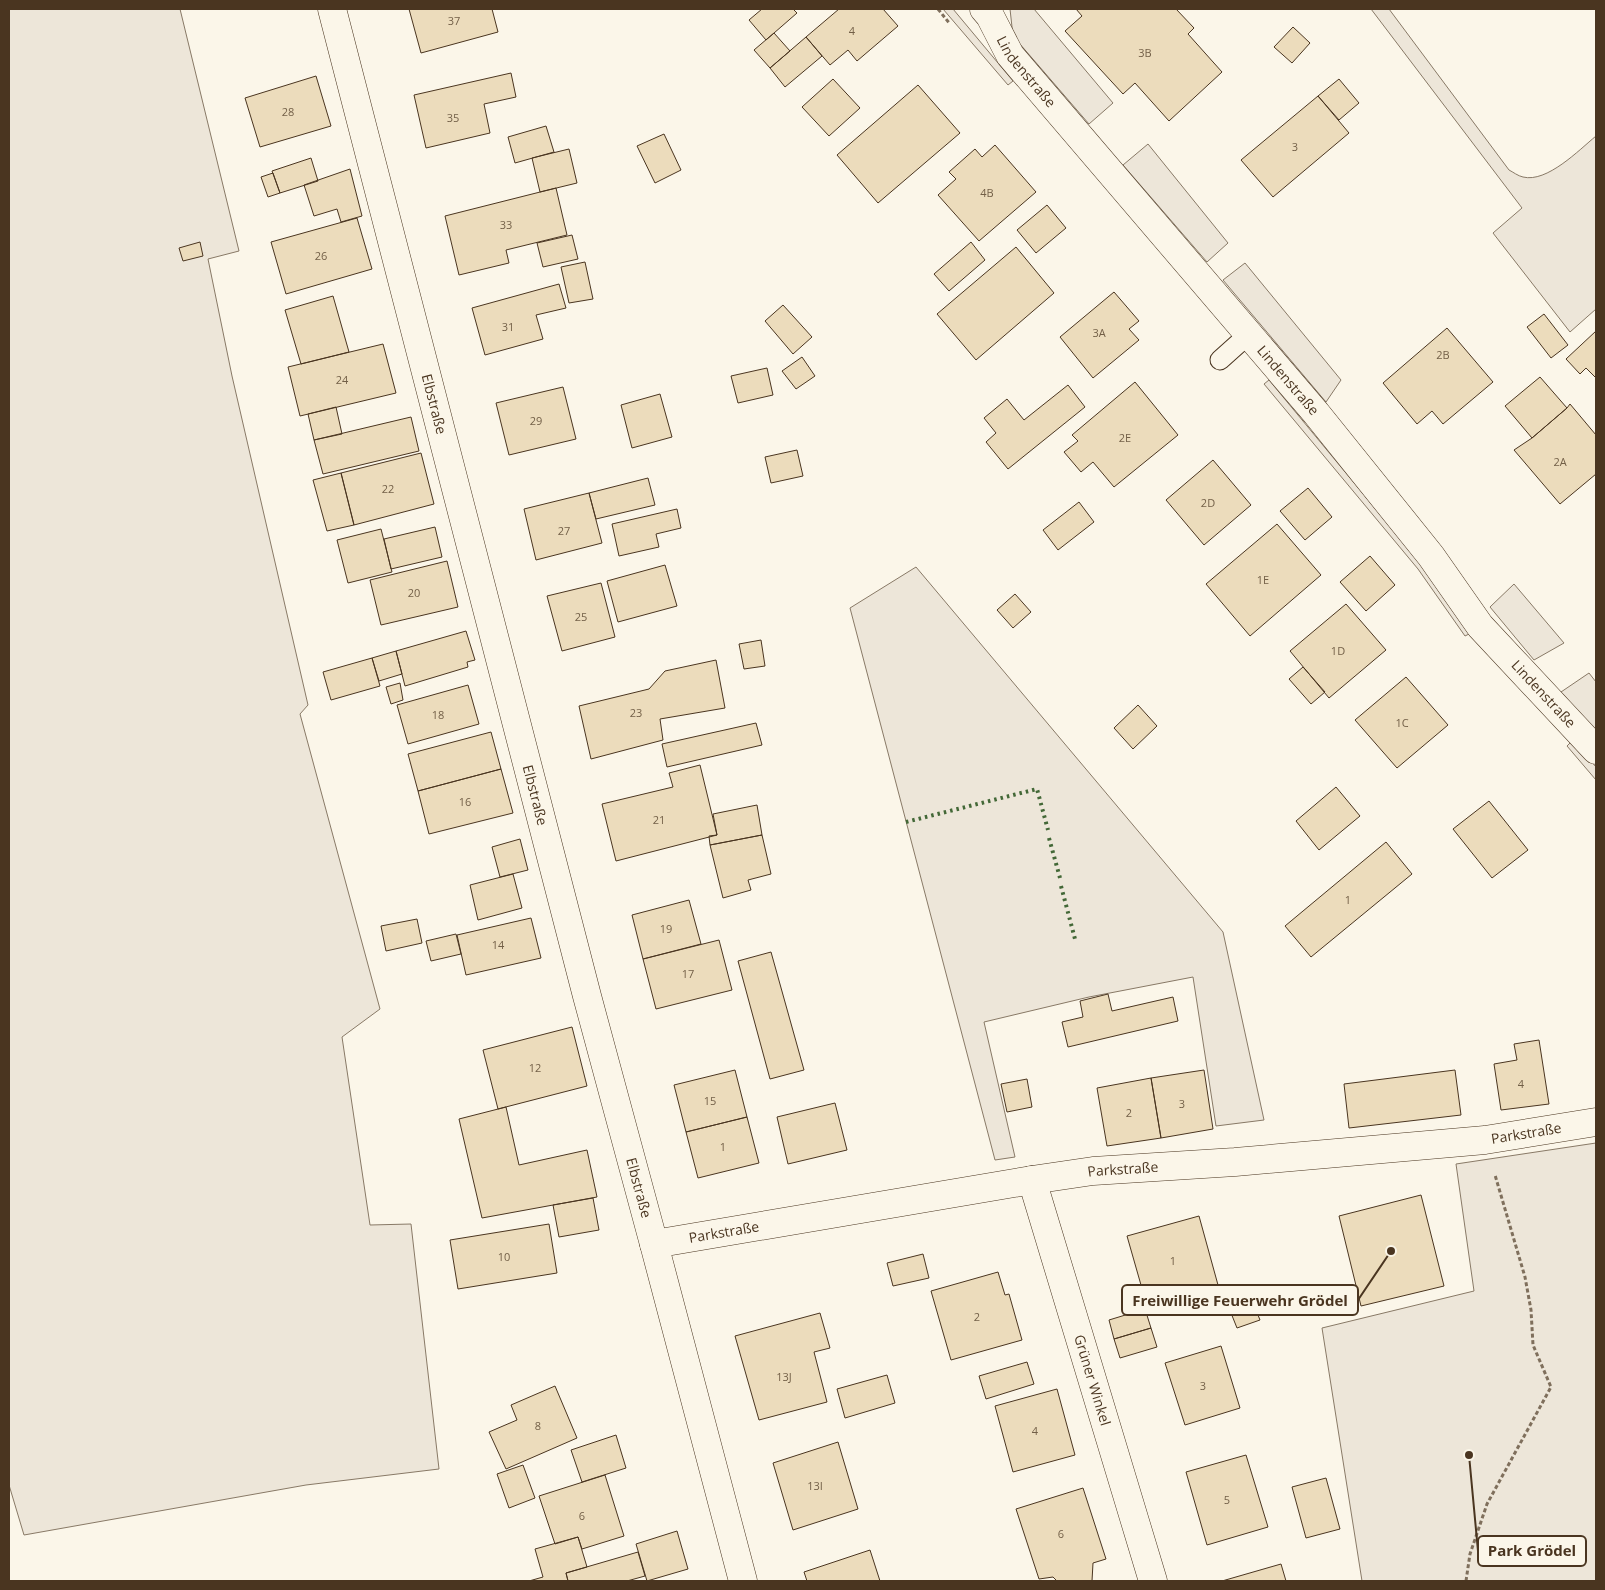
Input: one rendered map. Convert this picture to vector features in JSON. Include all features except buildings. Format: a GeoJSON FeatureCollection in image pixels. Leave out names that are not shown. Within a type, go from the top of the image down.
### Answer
{"type":"FeatureCollection","features":[{"type":"Feature","properties":{"kind":"street","name":"Elbstraße"},"geometry":{"type":"LineString","coordinates":[[332,9],[587,996],[743,1581]]}},
{"type":"Feature","properties":{"kind":"street","name":"Lindenstraße"},"geometry":{"type":"LineString","coordinates":[[984,9],[990,16],[1010,55],[1316,413],[1430,556],[1480,626],[1596,750]]}},
{"type":"Feature","properties":{"kind":"street","name":"Parkstraße"},"geometry":{"type":"LineString","coordinates":[[654,1244],[1094,1171],[1235,1162],[1485,1140],[1596,1122]]}},
{"type":"Feature","properties":{"kind":"street","name":"Grüner Winkel"},"geometry":{"type":"LineString","coordinates":[[1032,1180],[1153,1581]]}},
{"type":"Feature","properties":{"kind":"lane"},"geometry":{"type":"LineString","coordinates":[[1220,360],[1249,334]]}},
{"type":"Feature","properties":{"kind":"path"},"geometry":{"type":"LineString","coordinates":[[1466,1581],[1470,1554],[1487,1504],[1551,1387],[1533,1345],[1531,1310],[1525,1277],[1485,1140]]}},
{"type":"Feature","properties":{"kind":"shaded area"},"geometry":{"type":"Polygon","coordinates":[[[9,9],[180,9],[239,251],[208,259],[232,376],[308,705],[300,714],[380,1009],[342,1037],[370,1225],[411,1224],[439,1469],[306,1485],[24,1535],[9,1485],[9,9]]]}},
{"type":"Feature","properties":{"kind":"shaded area"},"geometry":{"type":"Polygon","coordinates":[[[943,9],[953,9],[1013,81],[1008,85],[943,9]]]}},
{"type":"Feature","properties":{"kind":"shaded area"},"geometry":{"type":"Polygon","coordinates":[[[1010,9],[1034,9],[1113,103],[1089,124],[1013,36],[1010,9]]]}},
{"type":"Feature","properties":{"kind":"shaded area"},"geometry":{"type":"Polygon","coordinates":[[[1371,9],[1389,9],[1509,170],[1516,174],[1532,178],[1542,175],[1572,157],[1596,136],[1596,309],[1570,332],[1493,233],[1522,208],[1371,9]]]}},
{"type":"Feature","properties":{"kind":"shaded area"},"geometry":{"type":"Polygon","coordinates":[[[1148,144],[1228,243],[1207,262],[1123,165],[1148,144]]]}},
{"type":"Feature","properties":{"kind":"shaded area"},"geometry":{"type":"Polygon","coordinates":[[[1245,263],[1341,380],[1326,402],[1223,280],[1245,263]]]}},
{"type":"Feature","properties":{"kind":"shaded area"},"geometry":{"type":"Polygon","coordinates":[[[1269,380],[1422,565],[1469,634],[1465,636],[1418,569],[1264,384],[1269,380]]]}},
{"type":"Feature","properties":{"kind":"shaded area"},"geometry":{"type":"Polygon","coordinates":[[[916,567],[1223,932],[1264,1120],[1216,1126],[1193,977],[1089,997],[984,1022],[1015,1157],[995,1160],[850,608],[916,567]]]}},
{"type":"Feature","properties":{"kind":"shaded area"},"geometry":{"type":"Polygon","coordinates":[[[1514,584],[1564,643],[1534,660],[1490,607],[1514,584]]]}},
{"type":"Feature","properties":{"kind":"shaded area"},"geometry":{"type":"Polygon","coordinates":[[[1589,673],[1596,682],[1596,732],[1561,692],[1589,673]]]}},
{"type":"Feature","properties":{"kind":"shaded area"},"geometry":{"type":"Polygon","coordinates":[[[1573,740],[1596,767],[1596,780],[1567,746],[1573,740]]]}},
{"type":"Feature","properties":{"kind":"shaded area"},"geometry":{"type":"Polygon","coordinates":[[[1596,1143],[1596,1581],[1362,1581],[1322,1328],[1474,1291],[1456,1164],[1596,1143]]]}},
{"type":"Feature","properties":{"kind":"hedge"},"geometry":{"type":"LineString","coordinates":[[906,822],[1037,789],[1048,830]]}},
{"type":"Feature","properties":{"kind":"hedge"},"geometry":{"type":"LineString","coordinates":[[1049,838],[1060,878]]}},
{"type":"Feature","properties":{"kind":"hedge"},"geometry":{"type":"LineString","coordinates":[[1061,886],[1075,939]]}},
{"type":"Feature","properties":{"kind":"place","name":"Freiwillige Feuerwehr Grödel"},"geometry":{"type":"Point","coordinates":[1391,1251]}},
{"type":"Feature","properties":{"kind":"place","name":"Park Grödel"},"geometry":{"type":"Point","coordinates":[1469,1455]}}]}
